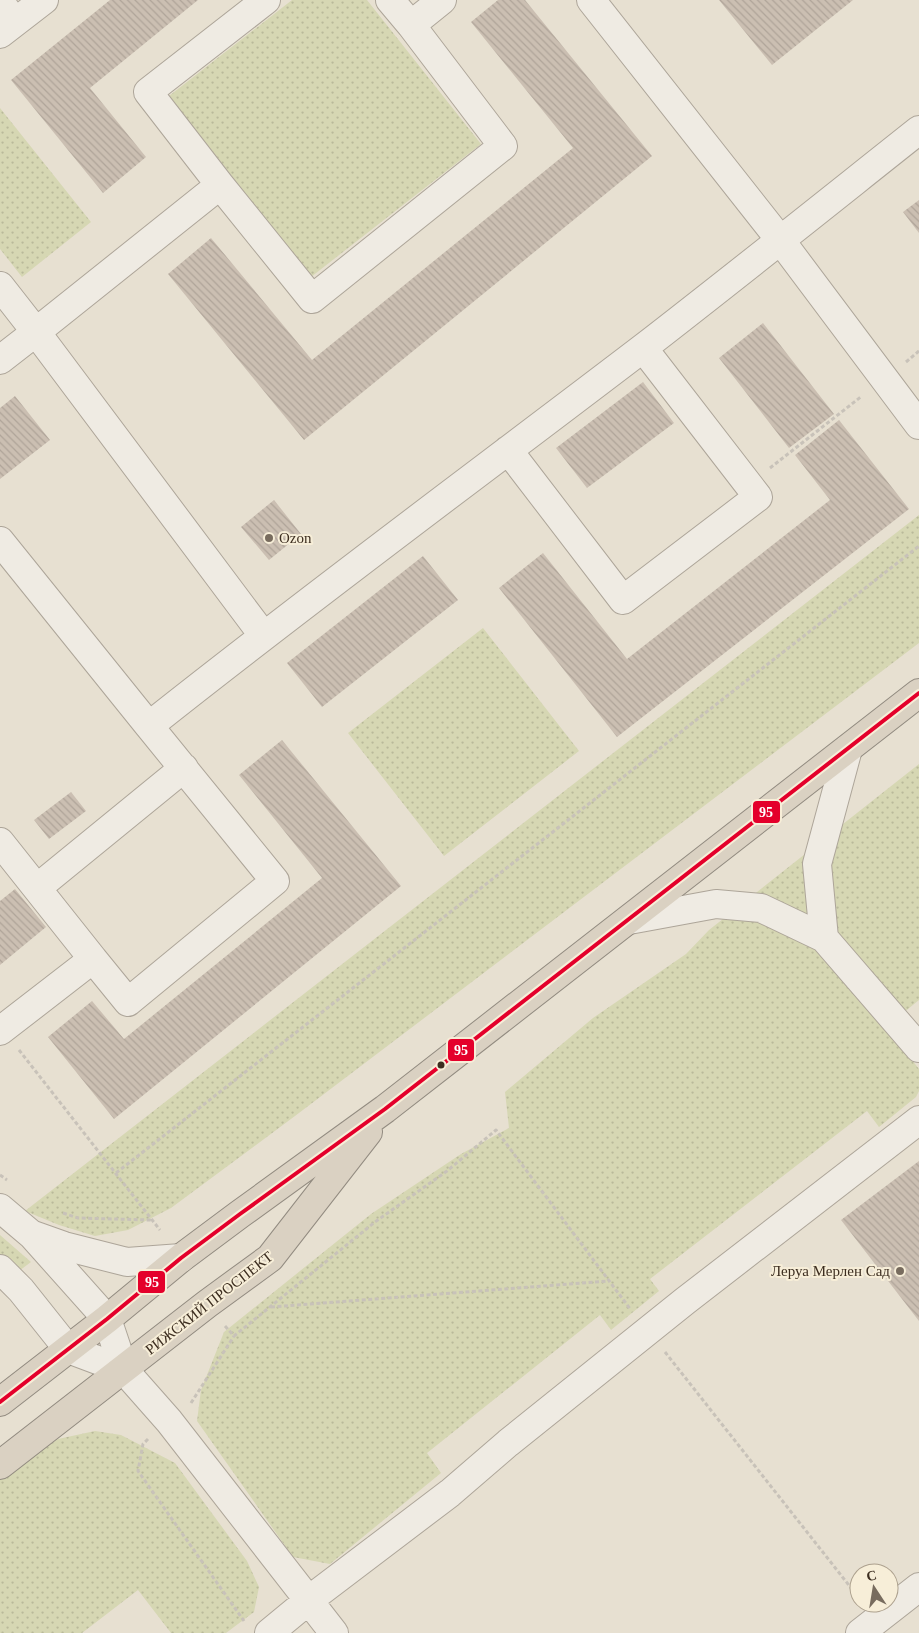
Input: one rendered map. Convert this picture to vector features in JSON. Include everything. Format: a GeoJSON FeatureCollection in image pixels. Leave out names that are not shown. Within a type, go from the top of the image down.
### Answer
{"type":"FeatureCollection","features":[{"type":"Feature","properties":{"kind":"highway","name":"РИЖСКИЙ ПРОСПЕКТ"},"geometry":{"type":"LineString","coordinates":[[0,1402],[107,1319],[181,1258],[386,1109],[919,693]]}},
{"type":"Feature","properties":{"kind":"highway","name":"РИЖСКИЙ ПРОСПЕКТ"},"geometry":{"type":"LineString","coordinates":[[0,1465],[207,1304],[270,1258],[386,1109]]}},
{"type":"Feature","properties":{"kind":"street"},"geometry":{"type":"LineString","coordinates":[[5,20],[44,0]]}},
{"type":"Feature","properties":{"kind":"street"},"geometry":{"type":"LineString","coordinates":[[266,0],[148,92],[220,186],[312,299],[503,146],[390,0]]}},
{"type":"Feature","properties":{"kind":"street"},"geometry":{"type":"LineString","coordinates":[[410,25],[442,0]]}},
{"type":"Feature","properties":{"kind":"street"},"geometry":{"type":"LineString","coordinates":[[591,0],[781,241],[886,378],[919,425]]}},
{"type":"Feature","properties":{"kind":"street"},"geometry":{"type":"LineString","coordinates":[[149,726],[263,635],[643,348],[781,241],[919,130]]}},
{"type":"Feature","properties":{"kind":"street"},"geometry":{"type":"LineString","coordinates":[[0,360],[220,186]]}},
{"type":"Feature","properties":{"kind":"street"},"geometry":{"type":"LineString","coordinates":[[0,286],[263,635]]}},
{"type":"Feature","properties":{"kind":"street"},"geometry":{"type":"LineString","coordinates":[[508,450],[623,600],[758,498],[643,348]]}},
{"type":"Feature","properties":{"kind":"street"},"geometry":{"type":"LineString","coordinates":[[0,541],[275,881],[128,1002],[0,842]]}},
{"type":"Feature","properties":{"kind":"street"},"geometry":{"type":"LineString","coordinates":[[824,938],[817,864],[848,749]]}},
{"type":"Feature","properties":{"kind":"street"},"geometry":{"type":"LineString","coordinates":[[37,888],[184,768]]}},
{"type":"Feature","properties":{"kind":"street"},"geometry":{"type":"LineString","coordinates":[[629,920],[716,904],[761,908],[824,938],[919,1048]]}},
{"type":"Feature","properties":{"kind":"street"},"geometry":{"type":"LineString","coordinates":[[1,1030],[93,959]]}},
{"type":"Feature","properties":{"kind":"street"},"geometry":{"type":"LineString","coordinates":[[269,1633],[309,1600],[450,1493],[508,1443],[685,1301],[919,1120]]}},
{"type":"Feature","properties":{"kind":"street"},"geometry":{"type":"LineString","coordinates":[[0,1208],[32,1235],[107,1319],[124,1370],[169,1421],[334,1633]]}},
{"type":"Feature","properties":{"kind":"street"},"geometry":{"type":"LineString","coordinates":[[32,1235],[64,1246],[127,1262],[181,1258]]}},
{"type":"Feature","properties":{"kind":"street"},"geometry":{"type":"LineString","coordinates":[[0,1269],[21,1290],[68,1349],[124,1370]]}},
{"type":"Feature","properties":{"kind":"street"},"geometry":{"type":"LineString","coordinates":[[860,1633],[919,1587]]}},
{"type":"Feature","properties":{"kind":"path"},"geometry":{"type":"LineString","coordinates":[[748,485],[919,352]]}},
{"type":"Feature","properties":{"kind":"path"},"geometry":{"type":"LineString","coordinates":[[116,1173],[919,546]]}},
{"type":"Feature","properties":{"kind":"path"},"geometry":{"type":"LineString","coordinates":[[1,1030],[164,1236]]}},
{"type":"Feature","properties":{"kind":"path"},"geometry":{"type":"LineString","coordinates":[[207,1304],[234,1336],[375,1222],[447,1171],[496,1130],[635,1315]]}},
{"type":"Feature","properties":{"kind":"path"},"geometry":{"type":"LineString","coordinates":[[0,1174],[14,1185]]}},
{"type":"Feature","properties":{"kind":"path"},"geometry":{"type":"LineString","coordinates":[[60,1212],[78,1218],[152,1220]]}},
{"type":"Feature","properties":{"kind":"path"},"geometry":{"type":"LineString","coordinates":[[270,1307],[610,1281]]}},
{"type":"Feature","properties":{"kind":"path"},"geometry":{"type":"LineString","coordinates":[[664,1351],[849,1586]]}},
{"type":"Feature","properties":{"kind":"green space"},"geometry":{"type":"Polygon","coordinates":[[[292,0],[367,0],[481,144],[311,277],[169,96],[292,0]]]}},
{"type":"Feature","properties":{"kind":"green space"},"geometry":{"type":"Polygon","coordinates":[[[0,108],[91,222],[22,277],[0,249],[0,108]]]}},
{"type":"Feature","properties":{"kind":"green space"},"geometry":{"type":"Polygon","coordinates":[[[919,515],[919,643],[171,1208],[128,1230],[95,1236],[59,1225],[25,1211],[919,515]]]}},
{"type":"Feature","properties":{"kind":"green space"},"geometry":{"type":"Polygon","coordinates":[[[483,628],[579,751],[444,856],[348,733],[483,628]]]}},
{"type":"Feature","properties":{"kind":"green space"},"geometry":{"type":"Polygon","coordinates":[[[919,764],[919,1000],[886,1027],[919,1069],[919,1091],[916,1097],[879,1127],[867,1111],[650,1279],[659,1291],[611,1330],[600,1315],[427,1453],[441,1473],[330,1564],[293,1557],[197,1421],[201,1390],[224,1332],[371,1214],[461,1154],[509,1128],[505,1092],[593,1018],[686,954],[709,930],[919,764]]]}},
{"type":"Feature","properties":{"kind":"green space"},"geometry":{"type":"Polygon","coordinates":[[[0,1235],[31,1262],[19,1271],[0,1254],[0,1235]]]}},
{"type":"Feature","properties":{"kind":"green space"},"geometry":{"type":"Polygon","coordinates":[[[95,1431],[121,1435],[175,1463],[247,1561],[259,1587],[254,1612],[226,1633],[171,1633],[138,1590],[82,1633],[0,1633],[0,1479],[58,1439],[95,1431]]]}},
{"type":"Feature","properties":{"kind":"building"},"geometry":{"type":"Polygon","coordinates":[[[110,0],[198,0],[90,88],[146,157],[103,193],[11,80],[110,0]]]}},
{"type":"Feature","properties":{"kind":"building"},"geometry":{"type":"Polygon","coordinates":[[[498,0],[525,0],[652,156],[304,440],[168,274],[211,238],[312,360],[573,148],[471,22],[498,0]]]}},
{"type":"Feature","properties":{"kind":"building"},"geometry":{"type":"Polygon","coordinates":[[[719,0],[853,0],[772,65],[719,0]]]}},
{"type":"Feature","properties":{"kind":"building"},"geometry":{"type":"Polygon","coordinates":[[[919,200],[919,233],[903,212],[919,200]]]}},
{"type":"Feature","properties":{"kind":"building"},"geometry":{"type":"Polygon","coordinates":[[[763,323],[834,414],[789,448],[719,358],[763,323]]]}},
{"type":"Feature","properties":{"kind":"building"},"geometry":{"type":"Polygon","coordinates":[[[643,382],[674,423],[587,488],[556,448],[643,382]]]}},
{"type":"Feature","properties":{"kind":"building"},"geometry":{"type":"Polygon","coordinates":[[[15,396],[50,440],[0,479],[0,408],[15,396]]]}},
{"type":"Feature","properties":{"kind":"building"},"geometry":{"type":"Polygon","coordinates":[[[839,420],[909,509],[617,737],[499,588],[543,553],[627,659],[830,500],[795,455],[839,420]]]}},
{"type":"Feature","properties":{"kind":"building"},"geometry":{"type":"Polygon","coordinates":[[[274,500],[301,534],[269,560],[241,527],[274,500]]]}},
{"type":"Feature","properties":{"kind":"building"},"geometry":{"type":"Polygon","coordinates":[[[423,556],[458,600],[322,707],[287,663],[423,556]]]}},
{"type":"Feature","properties":{"kind":"building"},"geometry":{"type":"Polygon","coordinates":[[[282,740],[401,886],[114,1119],[48,1037],[92,1001],[124,1039],[322,878],[239,775],[282,740]]]}},
{"type":"Feature","properties":{"kind":"building"},"geometry":{"type":"Polygon","coordinates":[[[71,792],[86,811],[49,839],[34,820],[71,792]]]}},
{"type":"Feature","properties":{"kind":"building"},"geometry":{"type":"Polygon","coordinates":[[[15,889],[46,927],[0,965],[0,901],[15,889]]]}},
{"type":"Feature","properties":{"kind":"building","name":"Леруа Мерлен Сад"},"geometry":{"type":"Polygon","coordinates":[[[919,1161],[919,1321],[841,1220],[919,1161]]]}},
{"type":"Feature","properties":{"kind":"transit line","name":"95"},"geometry":{"type":"LineString","coordinates":[[0,1402],[107,1319],[181,1258],[385,1109],[919,693]]}},
{"type":"Feature","properties":{"kind":"place","name":"Ozon"},"geometry":{"type":"Point","coordinates":[269,538]}},
{"type":"Feature","properties":{"kind":"place","name":"Леруа Мерлен Сад"},"geometry":{"type":"Point","coordinates":[900,1271]}}]}
